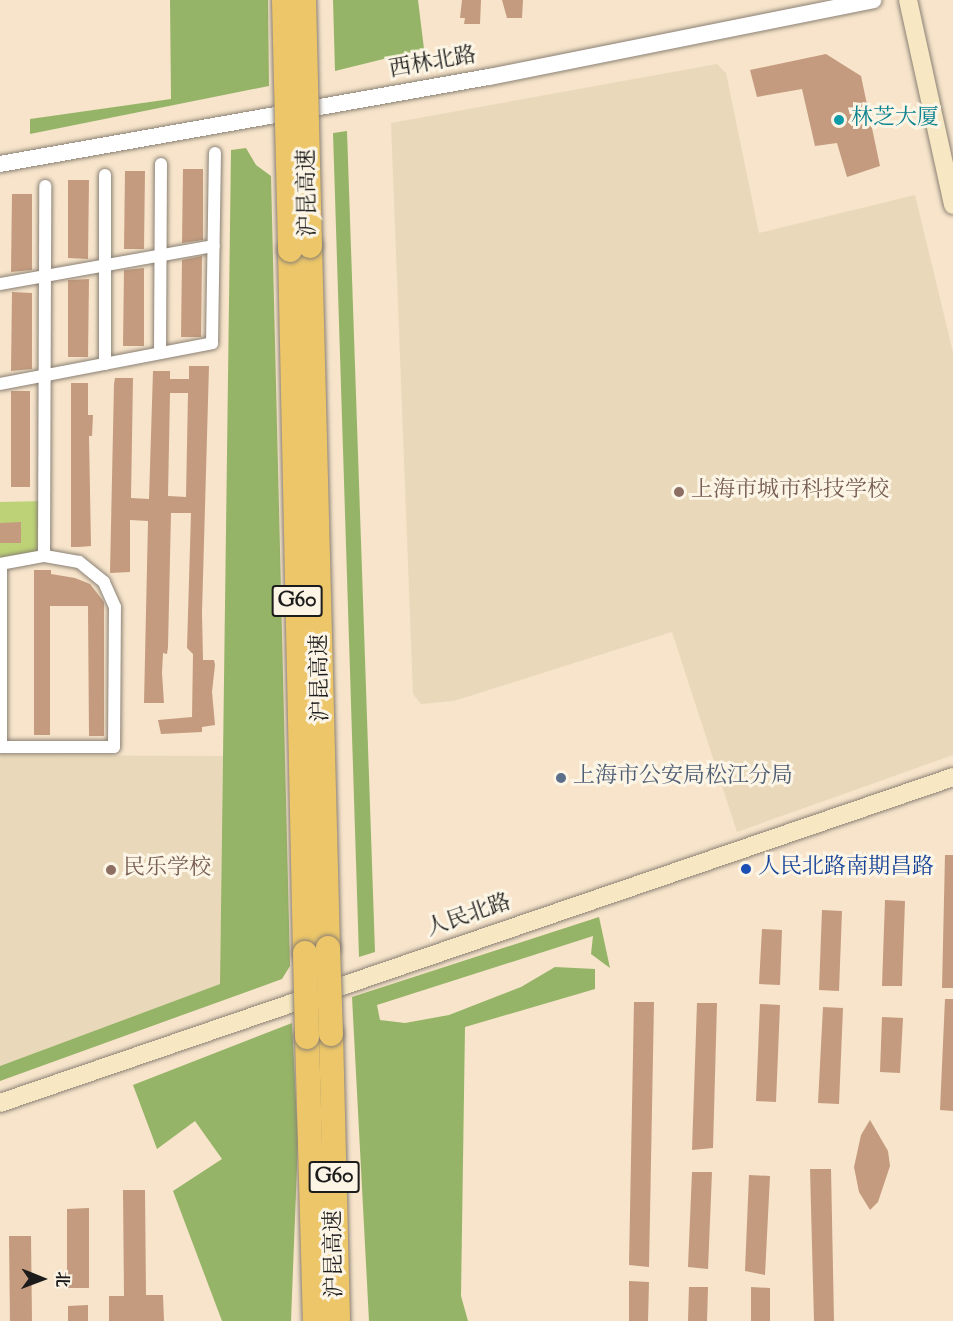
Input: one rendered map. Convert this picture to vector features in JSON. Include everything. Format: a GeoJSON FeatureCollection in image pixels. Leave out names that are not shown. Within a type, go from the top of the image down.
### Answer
{"type":"FeatureCollection","features":[{"type":"Feature","properties":{"kind":"highway","name":"沪昆高速"},"geometry":{"type":"LineString","coordinates":[[284,0],[300,248],[328,948],[319,1036],[322,1154],[315,1321]]}},
{"type":"Feature","properties":{"kind":"highway","name":"沪昆高速"},"geometry":{"type":"LineString","coordinates":[[304,0],[300,248],[305,953],[319,1036]]}},
{"type":"Feature","properties":{"kind":"highway","name":"沪昆高速"},"geometry":{"type":"LineString","coordinates":[[322,1154],[338,1321]]}},
{"type":"Feature","properties":{"kind":"highway"},"geometry":{"type":"LineString","coordinates":[[301,1321],[322,1154]]}},
{"type":"Feature","properties":{"kind":"highway"},"geometry":{"type":"LineString","coordinates":[[322,1154],[344,1321]]}},
{"type":"Feature","properties":{"kind":"main road"},"geometry":{"type":"LineString","coordinates":[[908,0],[953,205]]}},
{"type":"Feature","properties":{"kind":"main road","name":"人民北路"},"geometry":{"type":"LineString","coordinates":[[0,1103],[953,777]]}},
{"type":"Feature","properties":{"kind":"street","name":"西林北路"},"geometry":{"type":"LineString","coordinates":[[0,164],[489,77],[873,0]]}},
{"type":"Feature","properties":{"kind":"street"},"geometry":{"type":"LineString","coordinates":[[0,384],[212,343],[215,153]]}},
{"type":"Feature","properties":{"kind":"street"},"geometry":{"type":"LineString","coordinates":[[160,353],[161,164]]}},
{"type":"Feature","properties":{"kind":"street"},"geometry":{"type":"LineString","coordinates":[[105,174],[105,364]]}},
{"type":"Feature","properties":{"kind":"street"},"geometry":{"type":"LineString","coordinates":[[44,556],[45,186]]}},
{"type":"Feature","properties":{"kind":"street"},"geometry":{"type":"LineString","coordinates":[[0,284],[214,246]]}},
{"type":"Feature","properties":{"kind":"street"},"geometry":{"type":"LineString","coordinates":[[44,556],[79,562],[104,582],[115,608],[114,747],[1,747],[0,564],[44,556]]}},
{"type":"Feature","properties":{"kind":"shaded area","name":"上海市城市科技学校"},"geometry":{"type":"Polygon","coordinates":[[[717,64],[726,73],[759,233],[915,195],[953,352],[953,755],[737,832],[672,632],[454,701],[421,704],[413,694],[391,123],[717,64]]]}},
{"type":"Feature","properties":{"kind":"shaded area","name":"民乐学校"},"geometry":{"type":"Polygon","coordinates":[[[0,755],[223,756],[220,984],[0,1066],[0,755]]]}},
{"type":"Feature","properties":{"kind":"green space"},"geometry":{"type":"Polygon","coordinates":[[[170,0],[268,0],[269,86],[30,134],[30,119],[171,99],[170,0]]]}},
{"type":"Feature","properties":{"kind":"green space"},"geometry":{"type":"Polygon","coordinates":[[[333,0],[418,0],[424,49],[335,71],[333,0]]]}},
{"type":"Feature","properties":{"kind":"green space"},"geometry":{"type":"Polygon","coordinates":[[[347,131],[375,952],[359,957],[333,133],[347,131]]]}},
{"type":"Feature","properties":{"kind":"green space"},"geometry":{"type":"Polygon","coordinates":[[[246,148],[256,165],[271,176],[290,966],[282,979],[0,1081],[0,1066],[220,984],[231,150],[246,148]]]}},
{"type":"Feature","properties":{"kind":"green space"},"geometry":{"type":"Polygon","coordinates":[[[44,501],[44,556],[0,564],[0,502],[44,501]]]}},
{"type":"Feature","properties":{"kind":"green space"},"geometry":{"type":"Polygon","coordinates":[[[599,917],[610,968],[591,954],[593,936],[377,1005],[380,1020],[405,1023],[449,1015],[521,987],[555,967],[595,969],[595,989],[465,1027],[461,1296],[468,1321],[369,1321],[352,997],[599,917]]]}},
{"type":"Feature","properties":{"kind":"green space"},"geometry":{"type":"Polygon","coordinates":[[[292,1023],[298,1141],[291,1321],[222,1321],[173,1191],[222,1159],[195,1121],[157,1149],[133,1085],[292,1023]]]}},
{"type":"Feature","properties":{"kind":"building"},"geometry":{"type":"Polygon","coordinates":[[[462,0],[481,0],[480,24],[464,24],[465,18],[460,18],[462,0]]]}},
{"type":"Feature","properties":{"kind":"building"},"geometry":{"type":"Polygon","coordinates":[[[502,0],[523,0],[522,18],[507,18],[502,0]]]}},
{"type":"Feature","properties":{"kind":"building","name":"林芝大厦"},"geometry":{"type":"Polygon","coordinates":[[[826,54],[861,76],[880,166],[847,177],[837,143],[815,146],[802,89],[757,97],[750,70],[826,54]]]}},
{"type":"Feature","properties":{"kind":"building"},"geometry":{"type":"Polygon","coordinates":[[[183,169],[203,169],[203,240],[182,243],[183,169]]]}},
{"type":"Feature","properties":{"kind":"building"},"geometry":{"type":"Polygon","coordinates":[[[125,171],[145,171],[144,249],[124,249],[125,171]]]}},
{"type":"Feature","properties":{"kind":"building"},"geometry":{"type":"Polygon","coordinates":[[[68,180],[89,180],[88,259],[68,258],[68,180]]]}},
{"type":"Feature","properties":{"kind":"building"},"geometry":{"type":"Polygon","coordinates":[[[12,194],[32,194],[32,270],[11,272],[12,194]]]}},
{"type":"Feature","properties":{"kind":"building"},"geometry":{"type":"Polygon","coordinates":[[[202,256],[201,337],[181,337],[182,260],[202,256]]]}},
{"type":"Feature","properties":{"kind":"building"},"geometry":{"type":"Polygon","coordinates":[[[144,268],[144,346],[123,346],[124,270],[144,268]]]}},
{"type":"Feature","properties":{"kind":"building"},"geometry":{"type":"Polygon","coordinates":[[[89,279],[88,357],[68,357],[68,280],[89,279]]]}},
{"type":"Feature","properties":{"kind":"building"},"geometry":{"type":"Polygon","coordinates":[[[12,292],[32,293],[32,369],[11,371],[12,292]]]}},
{"type":"Feature","properties":{"kind":"building"},"geometry":{"type":"Polygon","coordinates":[[[189,366],[209,366],[202,613],[203,660],[214,660],[215,665],[212,692],[215,725],[202,727],[202,732],[161,734],[158,720],[192,717],[193,654],[187,648],[191,513],[171,513],[168,647],[167,654],[163,653],[162,673],[164,703],[144,703],[148,521],[130,520],[130,572],[110,573],[114,384],[115,378],[133,378],[131,498],[149,499],[153,371],[170,371],[170,379],[189,379],[189,366]],[[170,393],[168,496],[186,497],[188,393],[170,393]]]}},
{"type":"Feature","properties":{"kind":"building"},"geometry":{"type":"Polygon","coordinates":[[[71,383],[88,383],[88,415],[93,415],[92,436],[89,436],[91,546],[71,547],[71,383]]]}},
{"type":"Feature","properties":{"kind":"building"},"geometry":{"type":"Polygon","coordinates":[[[11,391],[30,391],[30,487],[11,487],[11,391]]]}},
{"type":"Feature","properties":{"kind":"building"},"geometry":{"type":"Polygon","coordinates":[[[21,522],[21,543],[0,543],[0,523],[21,522]]]}},
{"type":"Feature","properties":{"kind":"building"},"geometry":{"type":"Polygon","coordinates":[[[34,570],[51,570],[51,574],[75,578],[90,584],[104,602],[104,736],[89,736],[88,606],[50,606],[50,735],[34,735],[34,570]]]}},
{"type":"Feature","properties":{"kind":"building"},"geometry":{"type":"Polygon","coordinates":[[[945,855],[953,855],[953,988],[942,988],[945,855]]]}},
{"type":"Feature","properties":{"kind":"building"},"geometry":{"type":"Polygon","coordinates":[[[885,900],[905,901],[902,986],[882,986],[885,900]]]}},
{"type":"Feature","properties":{"kind":"building"},"geometry":{"type":"Polygon","coordinates":[[[822,910],[842,911],[839,991],[819,990],[822,910]]]}},
{"type":"Feature","properties":{"kind":"building"},"geometry":{"type":"Polygon","coordinates":[[[762,929],[782,930],[780,985],[759,984],[762,929]]]}},
{"type":"Feature","properties":{"kind":"building"},"geometry":{"type":"Polygon","coordinates":[[[945,999],[953,999],[953,1111],[940,1110],[945,999]]]}},
{"type":"Feature","properties":{"kind":"building"},"geometry":{"type":"Polygon","coordinates":[[[634,1002],[654,1002],[649,1267],[629,1265],[634,1002]]]}},
{"type":"Feature","properties":{"kind":"building"},"geometry":{"type":"Polygon","coordinates":[[[697,1003],[717,1003],[713,1148],[692,1150],[697,1003]]]}},
{"type":"Feature","properties":{"kind":"building"},"geometry":{"type":"Polygon","coordinates":[[[760,1004],[780,1005],[776,1102],[756,1101],[760,1004]]]}},
{"type":"Feature","properties":{"kind":"building"},"geometry":{"type":"Polygon","coordinates":[[[823,1007],[843,1008],[839,1104],[818,1103],[823,1007]]]}},
{"type":"Feature","properties":{"kind":"building"},"geometry":{"type":"Polygon","coordinates":[[[882,1017],[903,1018],[900,1073],[880,1072],[882,1017]]]}},
{"type":"Feature","properties":{"kind":"building"},"geometry":{"type":"Polygon","coordinates":[[[870,1120],[888,1151],[890,1166],[878,1202],[870,1210],[859,1192],[854,1167],[861,1135],[870,1120]]]}},
{"type":"Feature","properties":{"kind":"building"},"geometry":{"type":"Polygon","coordinates":[[[810,1169],[831,1169],[834,1321],[814,1321],[810,1169]]]}},
{"type":"Feature","properties":{"kind":"building"},"geometry":{"type":"Polygon","coordinates":[[[692,1172],[712,1172],[708,1269],[688,1267],[692,1172]]]}},
{"type":"Feature","properties":{"kind":"building"},"geometry":{"type":"Polygon","coordinates":[[[749,1175],[770,1176],[765,1275],[745,1271],[749,1175]]]}},
{"type":"Feature","properties":{"kind":"building"},"geometry":{"type":"Polygon","coordinates":[[[123,1190],[145,1190],[146,1295],[163,1295],[164,1321],[109,1321],[109,1296],[124,1296],[123,1190]]]}},
{"type":"Feature","properties":{"kind":"building"},"geometry":{"type":"Polygon","coordinates":[[[89,1208],[89,1288],[67,1288],[67,1209],[89,1208]]]}},
{"type":"Feature","properties":{"kind":"building"},"geometry":{"type":"Polygon","coordinates":[[[9,1236],[31,1236],[32,1321],[10,1321],[9,1236]]]}},
{"type":"Feature","properties":{"kind":"building"},"geometry":{"type":"Polygon","coordinates":[[[629,1281],[649,1282],[648,1321],[629,1321],[629,1281]]]}},
{"type":"Feature","properties":{"kind":"building"},"geometry":{"type":"Polygon","coordinates":[[[689,1287],[708,1287],[707,1321],[688,1321],[689,1287]]]}},
{"type":"Feature","properties":{"kind":"building"},"geometry":{"type":"Polygon","coordinates":[[[751,1287],[770,1288],[770,1321],[751,1321],[751,1287]]]}},
{"type":"Feature","properties":{"kind":"building"},"geometry":{"type":"Polygon","coordinates":[[[88,1305],[88,1321],[68,1321],[68,1306],[88,1305]]]}},
{"type":"Feature","properties":{"kind":"place","name":"林芝大厦"},"geometry":{"type":"Point","coordinates":[839,120]}},
{"type":"Feature","properties":{"kind":"place","name":"上海市城市科技学校"},"geometry":{"type":"Point","coordinates":[679,492]}},
{"type":"Feature","properties":{"kind":"place","name":"上海市公安局松江分局"},"geometry":{"type":"Point","coordinates":[561,778]}},
{"type":"Feature","properties":{"kind":"place","name":"人民北路南期昌路"},"geometry":{"type":"Point","coordinates":[746,869]}},
{"type":"Feature","properties":{"kind":"place","name":"民乐学校"},"geometry":{"type":"Point","coordinates":[111,870]}}]}
